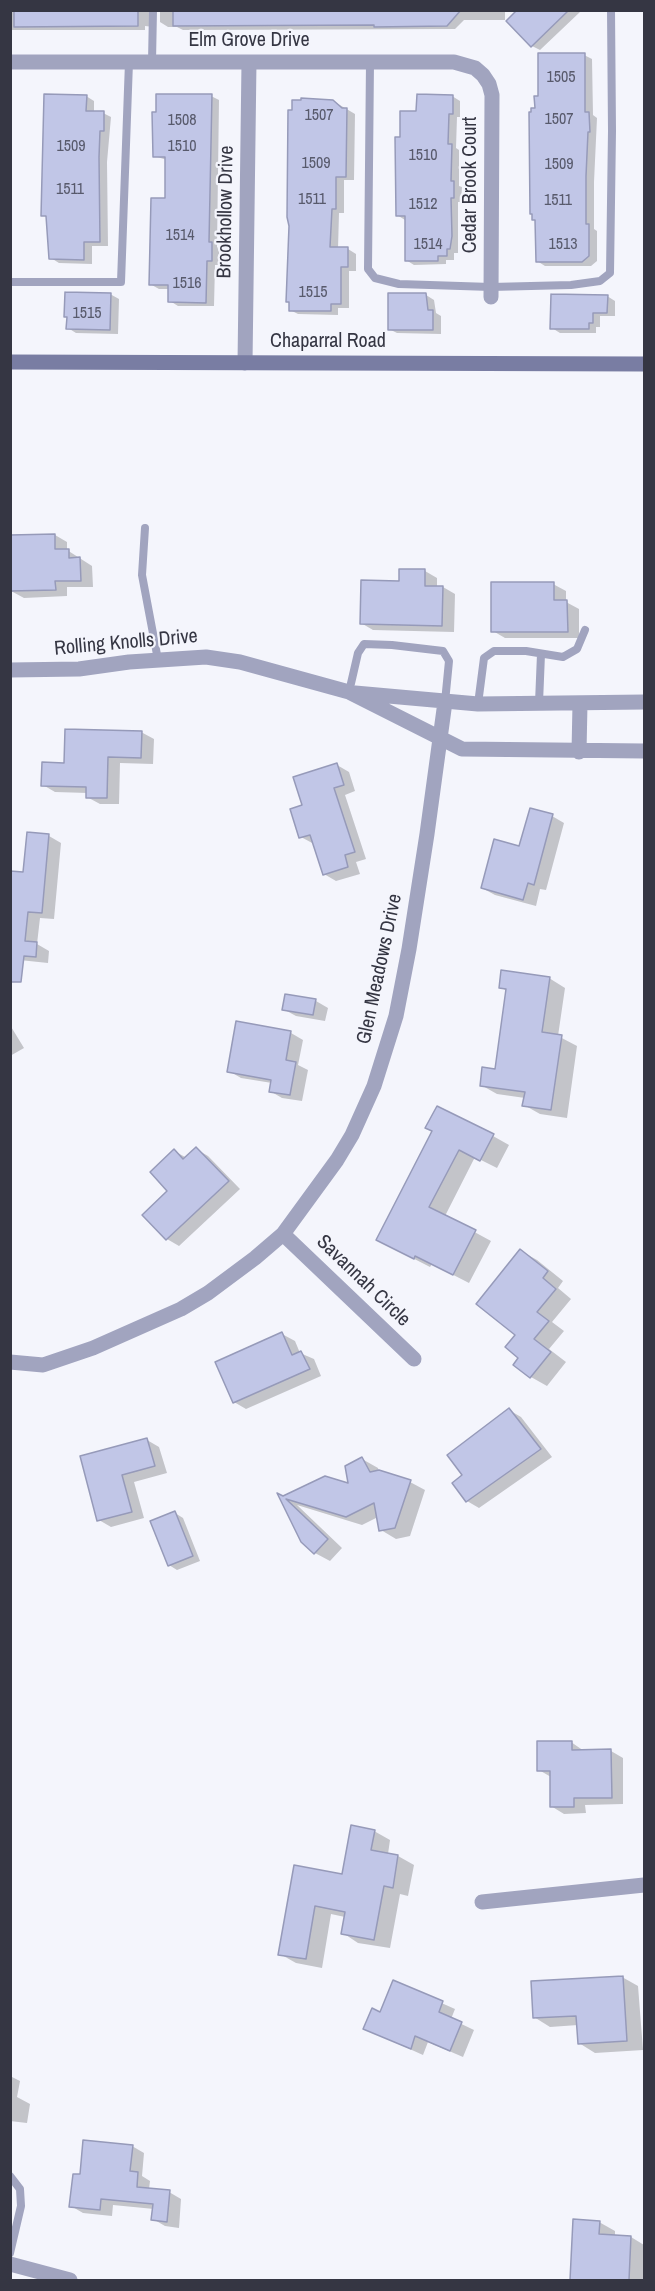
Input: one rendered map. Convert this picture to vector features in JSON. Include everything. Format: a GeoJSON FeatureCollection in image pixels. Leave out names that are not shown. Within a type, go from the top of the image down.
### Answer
{"type":"FeatureCollection","features":[{"type":"Feature","properties":{"kind":"main road","name":"Chaparral Road"},"geometry":{"type":"LineString","coordinates":[[10,362],[645,364]]}},
{"type":"Feature","properties":{"kind":"street","name":"Elm Grove Drive"},"geometry":{"type":"LineString","coordinates":[[10,62],[454,62],[475,68],[483,75]]}},
{"type":"Feature","properties":{"kind":"street","name":"Brookhollow Drive"},"geometry":{"type":"LineString","coordinates":[[245,363],[249,62]]}},
{"type":"Feature","properties":{"kind":"street","name":"Cedar Brook Court"},"geometry":{"type":"LineString","coordinates":[[483,75],[492,94],[491,292]]}},
{"type":"Feature","properties":{"kind":"street","name":"Rolling Knolls Drive"},"geometry":{"type":"LineString","coordinates":[[10,670],[79,669],[206,657],[240,662],[349,692],[398,695],[445,702],[477,704],[645,702]]}},
{"type":"Feature","properties":{"kind":"street","name":"Rolling Knolls Drive"},"geometry":{"type":"LineString","coordinates":[[349,692],[462,749],[645,751]]}},
{"type":"Feature","properties":{"kind":"street","name":"Glen Meadows Drive"},"geometry":{"type":"LineString","coordinates":[[10,1362],[43,1365],[93,1348],[146,1326],[208,1293],[283,1234],[338,1160],[374,1086],[396,1016],[410,949],[445,702]]}},
{"type":"Feature","properties":{"kind":"street"},"geometry":{"type":"LineString","coordinates":[[579,752],[580,704]]}},
{"type":"Feature","properties":{"kind":"street","name":"Savannah Circle"},"geometry":{"type":"LineString","coordinates":[[283,1234],[414,1359]]}},
{"type":"Feature","properties":{"kind":"street"},"geometry":{"type":"LineString","coordinates":[[482,1902],[645,1885]]}},
{"type":"Feature","properties":{"kind":"street"},"geometry":{"type":"LineString","coordinates":[[10,2264],[70,2280]]}},
{"type":"Feature","properties":{"kind":"lane"},"geometry":{"type":"LineString","coordinates":[[152,62],[153,10]]}},
{"type":"Feature","properties":{"kind":"lane"},"geometry":{"type":"LineString","coordinates":[[370,62],[368,269],[375,278],[399,284],[491,292],[600,281],[610,273],[611,10]]}},
{"type":"Feature","properties":{"kind":"lane"},"geometry":{"type":"LineString","coordinates":[[10,282],[121,282],[129,62]]}},
{"type":"Feature","properties":{"kind":"lane"},"geometry":{"type":"LineString","coordinates":[[144,528],[142,575],[158,660]]}},
{"type":"Feature","properties":{"kind":"lane"},"geometry":{"type":"LineString","coordinates":[[477,704],[484,658],[494,651],[563,657],[577,649],[585,630]]}},
{"type":"Feature","properties":{"kind":"lane"},"geometry":{"type":"LineString","coordinates":[[349,692],[358,653],[364,644],[392,645],[442,651],[449,661],[445,702]]}},
{"type":"Feature","properties":{"kind":"lane"},"geometry":{"type":"LineString","coordinates":[[539,703],[541,654]]}},
{"type":"Feature","properties":{"kind":"lane"},"geometry":{"type":"LineString","coordinates":[[10,2176],[20,2188],[21,2206],[10,2253]]}},
{"type":"Feature","properties":{"kind":"building"},"geometry":{"type":"Polygon","coordinates":[[[14,10],[138,10],[138,26],[14,27],[14,10]]]}},
{"type":"Feature","properties":{"kind":"building"},"geometry":{"type":"Polygon","coordinates":[[[173,10],[461,10],[447,26],[374,27],[374,25],[173,26],[173,10]]]}},
{"type":"Feature","properties":{"kind":"building"},"geometry":{"type":"Polygon","coordinates":[[[517,10],[569,10],[531,47],[506,21],[517,10]]]}},
{"type":"Feature","properties":{"kind":"building"},"geometry":{"type":"Polygon","coordinates":[[[538,53],[585,53],[585,112],[589,112],[590,132],[588,132],[586,176],[589,256],[582,262],[536,262],[535,220],[532,220],[532,214],[530,214],[529,112],[531,108],[535,108],[534,96],[538,96],[538,53]]]}},
{"type":"Feature","properties":{"kind":"building"},"geometry":{"type":"Polygon","coordinates":[[[44,94],[87,95],[86,111],[104,111],[104,131],[100,131],[99,157],[100,242],[84,242],[84,260],[49,259],[46,216],[41,216],[44,94]]]}},
{"type":"Feature","properties":{"kind":"building"},"geometry":{"type":"Polygon","coordinates":[[[156,94],[212,94],[209,242],[212,242],[212,261],[207,261],[206,303],[168,302],[168,285],[149,285],[151,198],[165,198],[165,157],[153,157],[152,112],[156,112],[156,94]]]}},
{"type":"Feature","properties":{"kind":"building"},"geometry":{"type":"Polygon","coordinates":[[[417,94],[453,95],[453,114],[449,114],[448,144],[452,144],[451,181],[454,181],[454,198],[451,198],[452,236],[447,256],[438,256],[438,261],[405,261],[405,216],[396,216],[395,137],[400,137],[400,111],[416,111],[417,94]]]}},
{"type":"Feature","properties":{"kind":"building"},"geometry":{"type":"Polygon","coordinates":[[[301,98],[333,100],[342,108],[347,108],[346,177],[336,177],[336,209],[332,209],[330,247],[348,247],[348,267],[341,267],[341,304],[331,304],[331,311],[289,311],[289,302],[286,302],[289,226],[287,217],[288,110],[292,110],[292,100],[301,100],[301,98]]]}},
{"type":"Feature","properties":{"kind":"building"},"geometry":{"type":"Polygon","coordinates":[[[65,292],[111,293],[110,330],[66,329],[65,292]]]}},
{"type":"Feature","properties":{"kind":"building"},"geometry":{"type":"Polygon","coordinates":[[[388,293],[426,293],[428,310],[433,310],[433,330],[388,330],[388,293]]]}},
{"type":"Feature","properties":{"kind":"building"},"geometry":{"type":"Polygon","coordinates":[[[551,294],[608,295],[607,313],[593,313],[593,323],[589,323],[589,329],[550,329],[551,294]]]}},
{"type":"Feature","properties":{"kind":"building"},"geometry":{"type":"Polygon","coordinates":[[[55,534],[55,549],[69,549],[69,558],[80,557],[81,581],[55,581],[56,590],[10,591],[10,535],[55,534]]]}},
{"type":"Feature","properties":{"kind":"building"},"geometry":{"type":"Polygon","coordinates":[[[399,569],[425,569],[425,586],[443,586],[442,626],[360,624],[361,580],[399,581],[399,569]]]}},
{"type":"Feature","properties":{"kind":"building"},"geometry":{"type":"Polygon","coordinates":[[[491,582],[554,582],[554,600],[567,600],[568,632],[491,632],[491,582]]]}},
{"type":"Feature","properties":{"kind":"building"},"geometry":{"type":"Polygon","coordinates":[[[65,729],[142,731],[141,758],[108,757],[107,798],[86,798],[86,787],[41,786],[42,762],[64,763],[65,729]]]}},
{"type":"Feature","properties":{"kind":"building"},"geometry":{"type":"Polygon","coordinates":[[[337,763],[344,785],[334,788],[355,852],[345,855],[348,867],[323,875],[310,835],[299,838],[290,809],[302,805],[293,777],[337,763]]]}},
{"type":"Feature","properties":{"kind":"building"},"geometry":{"type":"Polygon","coordinates":[[[530,808],[553,814],[534,885],[528,883],[523,900],[481,888],[494,839],[519,846],[530,808]]]}},
{"type":"Feature","properties":{"kind":"building"},"geometry":{"type":"Polygon","coordinates":[[[27,832],[49,834],[42,913],[28,912],[25,941],[37,942],[36,957],[24,956],[21,982],[10,982],[10,871],[23,872],[27,832]]]}},
{"type":"Feature","properties":{"kind":"building"},"geometry":{"type":"Polygon","coordinates":[[[501,970],[550,977],[542,1032],[562,1035],[551,1110],[522,1106],[525,1092],[480,1086],[482,1067],[495,1069],[506,989],[499,988],[501,970]]]}},
{"type":"Feature","properties":{"kind":"building"},"geometry":{"type":"Polygon","coordinates":[[[285,994],[316,999],[313,1015],[282,1010],[285,994]]]}},
{"type":"Feature","properties":{"kind":"building"},"geometry":{"type":"Polygon","coordinates":[[[236,1021],[291,1031],[286,1060],[296,1062],[290,1095],[269,1092],[271,1080],[227,1072],[236,1021]]]}},
{"type":"Feature","properties":{"kind":"building"},"geometry":{"type":"Polygon","coordinates":[[[437,1106],[494,1134],[480,1161],[459,1150],[429,1207],[476,1230],[453,1275],[376,1240],[432,1131],[425,1128],[437,1106]]]}},
{"type":"Feature","properties":{"kind":"building"},"geometry":{"type":"Polygon","coordinates":[[[196,1147],[229,1181],[166,1240],[142,1215],[167,1191],[150,1172],[174,1149],[183,1159],[196,1147]]]}},
{"type":"Feature","properties":{"kind":"building"},"geometry":{"type":"Polygon","coordinates":[[[520,1249],[548,1271],[543,1278],[556,1289],[537,1312],[549,1321],[534,1339],[551,1352],[530,1378],[513,1365],[518,1358],[505,1347],[515,1335],[476,1304],[520,1249]]]}},
{"type":"Feature","properties":{"kind":"building"},"geometry":{"type":"Polygon","coordinates":[[[282,1332],[292,1355],[301,1351],[310,1369],[233,1403],[215,1362],[282,1332]]]}},
{"type":"Feature","properties":{"kind":"building"},"geometry":{"type":"Polygon","coordinates":[[[509,1408],[541,1449],[466,1502],[452,1483],[462,1475],[447,1455],[509,1408]]]}},
{"type":"Feature","properties":{"kind":"building"},"geometry":{"type":"Polygon","coordinates":[[[147,1438],[155,1466],[122,1475],[132,1512],[97,1521],[80,1456],[147,1438]]]}},
{"type":"Feature","properties":{"kind":"building"},"geometry":{"type":"Polygon","coordinates":[[[362,1457],[370,1472],[379,1470],[411,1480],[395,1528],[379,1531],[374,1503],[346,1517],[286,1499],[328,1539],[314,1554],[301,1542],[277,1493],[283,1496],[325,1476],[348,1483],[345,1466],[362,1457]]]}},
{"type":"Feature","properties":{"kind":"building"},"geometry":{"type":"Polygon","coordinates":[[[175,1511],[193,1556],[168,1566],[150,1521],[175,1511]]]}},
{"type":"Feature","properties":{"kind":"building"},"geometry":{"type":"Polygon","coordinates":[[[537,1741],[572,1741],[572,1750],[611,1749],[612,1798],[574,1798],[574,1807],[550,1807],[550,1771],[537,1771],[537,1741]]]}},
{"type":"Feature","properties":{"kind":"building"},"geometry":{"type":"Polygon","coordinates":[[[351,1825],[375,1830],[371,1850],[398,1855],[393,1888],[384,1886],[374,1940],[341,1934],[345,1912],[315,1906],[306,1959],[278,1955],[294,1865],[342,1874],[351,1825]]]}},
{"type":"Feature","properties":{"kind":"building"},"geometry":{"type":"Polygon","coordinates":[[[623,1976],[627,2041],[578,2044],[576,2016],[533,2018],[531,1981],[623,1976]]]}},
{"type":"Feature","properties":{"kind":"building"},"geometry":{"type":"Polygon","coordinates":[[[393,1980],[443,2001],[439,2012],[462,2022],[450,2051],[415,2036],[411,2049],[363,2029],[372,2008],[380,2012],[393,1980]]]}},
{"type":"Feature","properties":{"kind":"building"},"geometry":{"type":"Polygon","coordinates":[[[83,2140],[133,2145],[130,2171],[138,2172],[137,2187],[170,2190],[167,2222],[151,2220],[153,2204],[101,2199],[100,2210],[69,2207],[73,2174],[80,2174],[83,2140]]]}},
{"type":"Feature","properties":{"kind":"building"},"geometry":{"type":"Polygon","coordinates":[[[573,2219],[600,2221],[599,2234],[631,2236],[629,2280],[570,2280],[573,2219]]]}}]}
